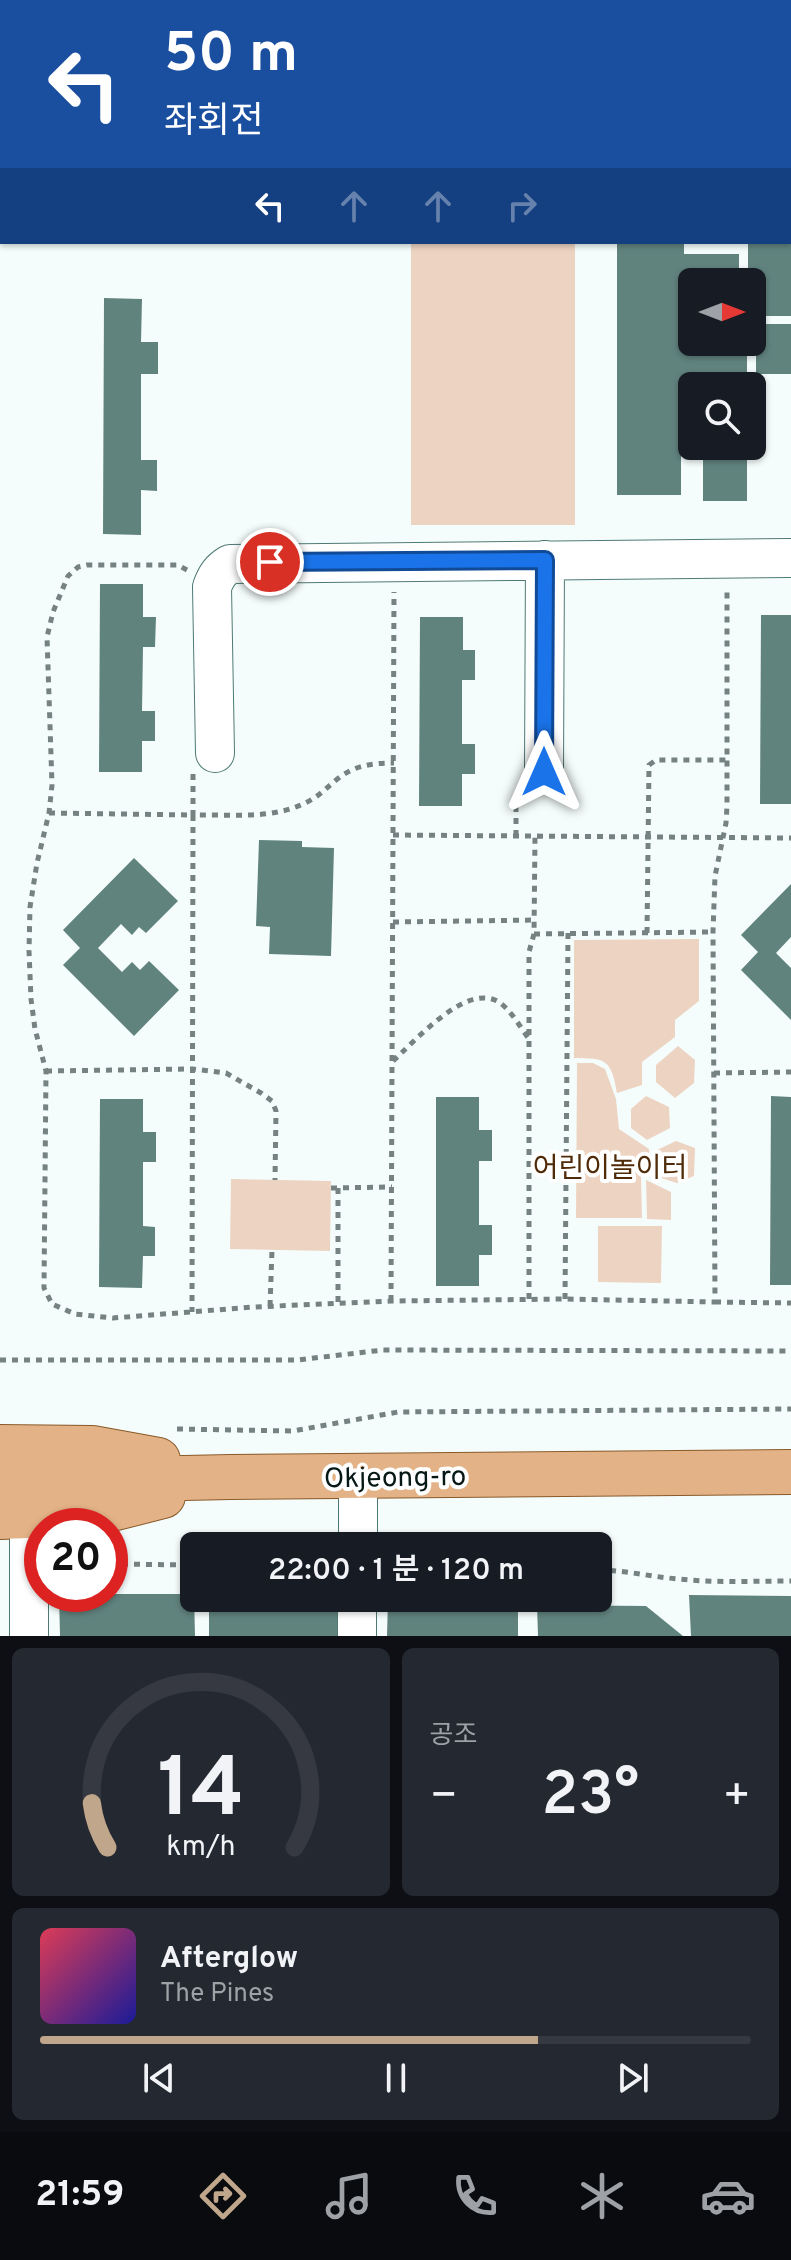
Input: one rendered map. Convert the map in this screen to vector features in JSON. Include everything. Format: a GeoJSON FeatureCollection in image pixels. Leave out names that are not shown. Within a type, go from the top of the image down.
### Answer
{"type":"FeatureCollection","features":[{"type":"Feature","properties":{"kind":"main road"},"geometry":{"type":"LineString","coordinates":[[0,1447],[112,1450],[230,1477]]}},
{"type":"Feature","properties":{"kind":"main road","name":"Okjeong-ro"},"geometry":{"type":"LineString","coordinates":[[0,1482],[791,1472]]}},
{"type":"Feature","properties":{"kind":"main road"},"geometry":{"type":"LineString","coordinates":[[14,1517],[108,1510],[230,1477]]}},
{"type":"Feature","properties":{"kind":"street"},"geometry":{"type":"LineString","coordinates":[[204,760],[212,587],[215,577],[230,564],[791,558]]}},
{"type":"Feature","properties":{"kind":"street"},"geometry":{"type":"LineString","coordinates":[[530,774],[545,560]]}},
{"type":"Feature","properties":{"kind":"street"},"geometry":{"type":"LineString","coordinates":[[358,1476],[358,1532]]}},
{"type":"Feature","properties":{"kind":"street"},"geometry":{"type":"LineString","coordinates":[[14,1517],[29,1636]]}},
{"type":"Feature","properties":{"kind":"street"},"geometry":{"type":"LineString","coordinates":[[357,1612],[357,1636]]}},
{"type":"Feature","properties":{"kind":"path"},"geometry":{"type":"LineString","coordinates":[[191,578],[188,571],[178,565],[78,567],[68,576],[53,612],[47,637],[52,785],[30,907],[29,951],[35,1029],[46,1071],[43,1274],[44,1288],[52,1304],[75,1314],[113,1318],[391,1301],[565,1299],[791,1303]]}},
{"type":"Feature","properties":{"kind":"path"},"geometry":{"type":"LineString","coordinates":[[391,1301],[394,579]]}},
{"type":"Feature","properties":{"kind":"path"},"geometry":{"type":"LineString","coordinates":[[715,1302],[713,932],[715,876],[727,806],[727,590]]}},
{"type":"Feature","properties":{"kind":"path"},"geometry":{"type":"LineString","coordinates":[[192,1312],[193,815],[204,760]]}},
{"type":"Feature","properties":{"kind":"path"},"geometry":{"type":"LineString","coordinates":[[647,933],[648,769],[651,762],[727,760]]}},
{"type":"Feature","properties":{"kind":"path"},"geometry":{"type":"LineString","coordinates":[[49,813],[276,814],[323,793],[342,776],[362,766],[394,763]]}},
{"type":"Feature","properties":{"kind":"path"},"geometry":{"type":"LineString","coordinates":[[516,836],[530,774]]}},
{"type":"Feature","properties":{"kind":"path"},"geometry":{"type":"LineString","coordinates":[[393,835],[791,838]]}},
{"type":"Feature","properties":{"kind":"path"},"geometry":{"type":"LineString","coordinates":[[529,1299],[529,952],[534,934],[535,836]]}},
{"type":"Feature","properties":{"kind":"path"},"geometry":{"type":"LineString","coordinates":[[393,922],[534,920]]}},
{"type":"Feature","properties":{"kind":"path"},"geometry":{"type":"LineString","coordinates":[[534,934],[713,932]]}},
{"type":"Feature","properties":{"kind":"path"},"geometry":{"type":"LineString","coordinates":[[565,1299],[568,933]]}},
{"type":"Feature","properties":{"kind":"path"},"geometry":{"type":"LineString","coordinates":[[393,1062],[465,1000],[483,997],[495,1000],[529,1039]]}},
{"type":"Feature","properties":{"kind":"path"},"geometry":{"type":"LineString","coordinates":[[46,1071],[193,1069],[226,1073],[272,1101],[276,1111],[275,1180]]}},
{"type":"Feature","properties":{"kind":"path"},"geometry":{"type":"LineString","coordinates":[[714,1073],[791,1072]]}},
{"type":"Feature","properties":{"kind":"path"},"geometry":{"type":"LineString","coordinates":[[338,1303],[335,1188],[392,1187]]}},
{"type":"Feature","properties":{"kind":"path"},"geometry":{"type":"LineString","coordinates":[[270,1306],[272,1250]]}},
{"type":"Feature","properties":{"kind":"path"},"geometry":{"type":"LineString","coordinates":[[0,1360],[297,1360],[383,1350],[791,1351]]}},
{"type":"Feature","properties":{"kind":"path"},"geometry":{"type":"LineString","coordinates":[[170,1429],[293,1431],[398,1412],[791,1409]]}},
{"type":"Feature","properties":{"kind":"path"},"geometry":{"type":"LineString","coordinates":[[128,1564],[180,1565]]}},
{"type":"Feature","properties":{"kind":"path"},"geometry":{"type":"LineString","coordinates":[[612,1570],[700,1581],[791,1581]]}},
{"type":"Feature","properties":{"kind":"green space"},"geometry":{"type":"Polygon","coordinates":[[[411,244],[575,244],[575,525],[411,525],[411,244]]]}},
{"type":"Feature","properties":{"kind":"green space"},"geometry":{"type":"Polygon","coordinates":[[[699,939],[699,1001],[675,1020],[675,1037],[642,1062],[642,1085],[617,1093],[606,1063],[574,1058],[574,940],[699,939]]]}},
{"type":"Feature","properties":{"kind":"green space"},"geometry":{"type":"Polygon","coordinates":[[[678,1046],[695,1060],[694,1083],[675,1098],[656,1082],[656,1065],[678,1046]]]}},
{"type":"Feature","properties":{"kind":"green space","name":"어린이놀이터"},"geometry":{"type":"Polygon","coordinates":[[[577,1063],[593,1063],[605,1069],[616,1099],[619,1129],[649,1149],[649,1172],[641,1177],[642,1218],[576,1218],[577,1063]]]}},
{"type":"Feature","properties":{"kind":"green space"},"geometry":{"type":"Polygon","coordinates":[[[646,1096],[669,1107],[670,1128],[647,1140],[631,1128],[631,1109],[646,1096]]]}},
{"type":"Feature","properties":{"kind":"green space"},"geometry":{"type":"Polygon","coordinates":[[[676,1141],[695,1148],[694,1176],[677,1183],[655,1176],[655,1151],[676,1141]]]}},
{"type":"Feature","properties":{"kind":"green space"},"geometry":{"type":"Polygon","coordinates":[[[231,1179],[331,1181],[330,1251],[230,1249],[231,1179]]]}},
{"type":"Feature","properties":{"kind":"green space"},"geometry":{"type":"Polygon","coordinates":[[[646,1180],[671,1192],[671,1220],[647,1219],[646,1180]]]}},
{"type":"Feature","properties":{"kind":"green space"},"geometry":{"type":"Polygon","coordinates":[[[598,1226],[662,1226],[661,1283],[598,1282],[598,1226]]]}},
{"type":"Feature","properties":{"kind":"building"},"geometry":{"type":"Polygon","coordinates":[[[617,244],[684,244],[684,254],[739,254],[739,268],[678,268],[678,356],[747,356],[747,372],[678,372],[681,495],[617,495],[617,244]]]}},
{"type":"Feature","properties":{"kind":"building"},"geometry":{"type":"Polygon","coordinates":[[[748,244],[791,244],[791,316],[766,316],[766,268],[748,268],[748,244]]]}},
{"type":"Feature","properties":{"kind":"building"},"geometry":{"type":"Polygon","coordinates":[[[104,298],[142,299],[141,342],[158,342],[158,374],[141,374],[141,460],[157,460],[157,491],[141,490],[141,535],[103,534],[104,298]]]}},
{"type":"Feature","properties":{"kind":"building"},"geometry":{"type":"Polygon","coordinates":[[[766,324],[791,324],[791,374],[756,372],[756,356],[766,356],[766,324]]]}},
{"type":"Feature","properties":{"kind":"building"},"geometry":{"type":"Polygon","coordinates":[[[703,460],[747,460],[747,501],[703,501],[703,460]]]}},
{"type":"Feature","properties":{"kind":"building"},"geometry":{"type":"Polygon","coordinates":[[[100,584],[143,584],[143,617],[156,617],[155,647],[143,647],[142,711],[155,711],[155,741],[142,741],[142,772],[99,772],[100,584]]]}},
{"type":"Feature","properties":{"kind":"building"},"geometry":{"type":"Polygon","coordinates":[[[761,615],[791,615],[791,804],[760,804],[761,615]]]}},
{"type":"Feature","properties":{"kind":"building"},"geometry":{"type":"Polygon","coordinates":[[[420,617],[463,617],[463,650],[475,650],[475,680],[462,680],[462,744],[475,744],[475,774],[462,774],[462,806],[419,806],[420,617]]]}},
{"type":"Feature","properties":{"kind":"building"},"geometry":{"type":"Polygon","coordinates":[[[259,840],[302,841],[302,847],[334,848],[331,956],[269,954],[270,927],[256,926],[259,840]]]}},
{"type":"Feature","properties":{"kind":"building"},"geometry":{"type":"Polygon","coordinates":[[[134,858],[178,901],[146,933],[139,927],[132,935],[121,924],[98,948],[122,972],[132,962],[140,970],[149,961],[179,990],[134,1036],[63,965],[80,948],[63,930],[134,858]]]}},
{"type":"Feature","properties":{"kind":"building"},"geometry":{"type":"Polygon","coordinates":[[[791,884],[791,937],[776,953],[791,968],[791,1020],[741,970],[758,952],[741,935],[791,884]]]}},
{"type":"Feature","properties":{"kind":"building"},"geometry":{"type":"Polygon","coordinates":[[[771,1096],[791,1097],[791,1285],[770,1285],[771,1096]]]}},
{"type":"Feature","properties":{"kind":"building"},"geometry":{"type":"Polygon","coordinates":[[[436,1097],[479,1097],[479,1130],[492,1130],[492,1161],[479,1161],[479,1225],[492,1225],[492,1255],[479,1255],[479,1286],[436,1286],[436,1097]]]}},
{"type":"Feature","properties":{"kind":"building"},"geometry":{"type":"Polygon","coordinates":[[[100,1099],[143,1099],[143,1132],[156,1132],[156,1162],[143,1162],[143,1226],[155,1227],[155,1256],[143,1256],[142,1288],[99,1287],[100,1099]]]}},
{"type":"Feature","properties":{"kind":"building"},"geometry":{"type":"Polygon","coordinates":[[[128,1594],[180,1594],[180,1612],[194,1612],[195,1636],[60,1636],[59,1612],[128,1612],[128,1594]]]}},
{"type":"Feature","properties":{"kind":"building"},"geometry":{"type":"Polygon","coordinates":[[[689,1595],[791,1596],[791,1636],[691,1636],[689,1595]]]}},
{"type":"Feature","properties":{"kind":"building"},"geometry":{"type":"Polygon","coordinates":[[[612,1606],[646,1606],[683,1636],[538,1636],[537,1612],[612,1612],[612,1606]]]}},
{"type":"Feature","properties":{"kind":"building"},"geometry":{"type":"Polygon","coordinates":[[[209,1612],[346,1612],[347,1636],[209,1636],[209,1612]]]}},
{"type":"Feature","properties":{"kind":"building"},"geometry":{"type":"Polygon","coordinates":[[[388,1612],[518,1612],[518,1636],[387,1636],[388,1612]]]}},
{"type":"Feature","properties":{"kind":"route"},"geometry":{"type":"LineString","coordinates":[[270,562],[545,560],[544,772]]}}]}
